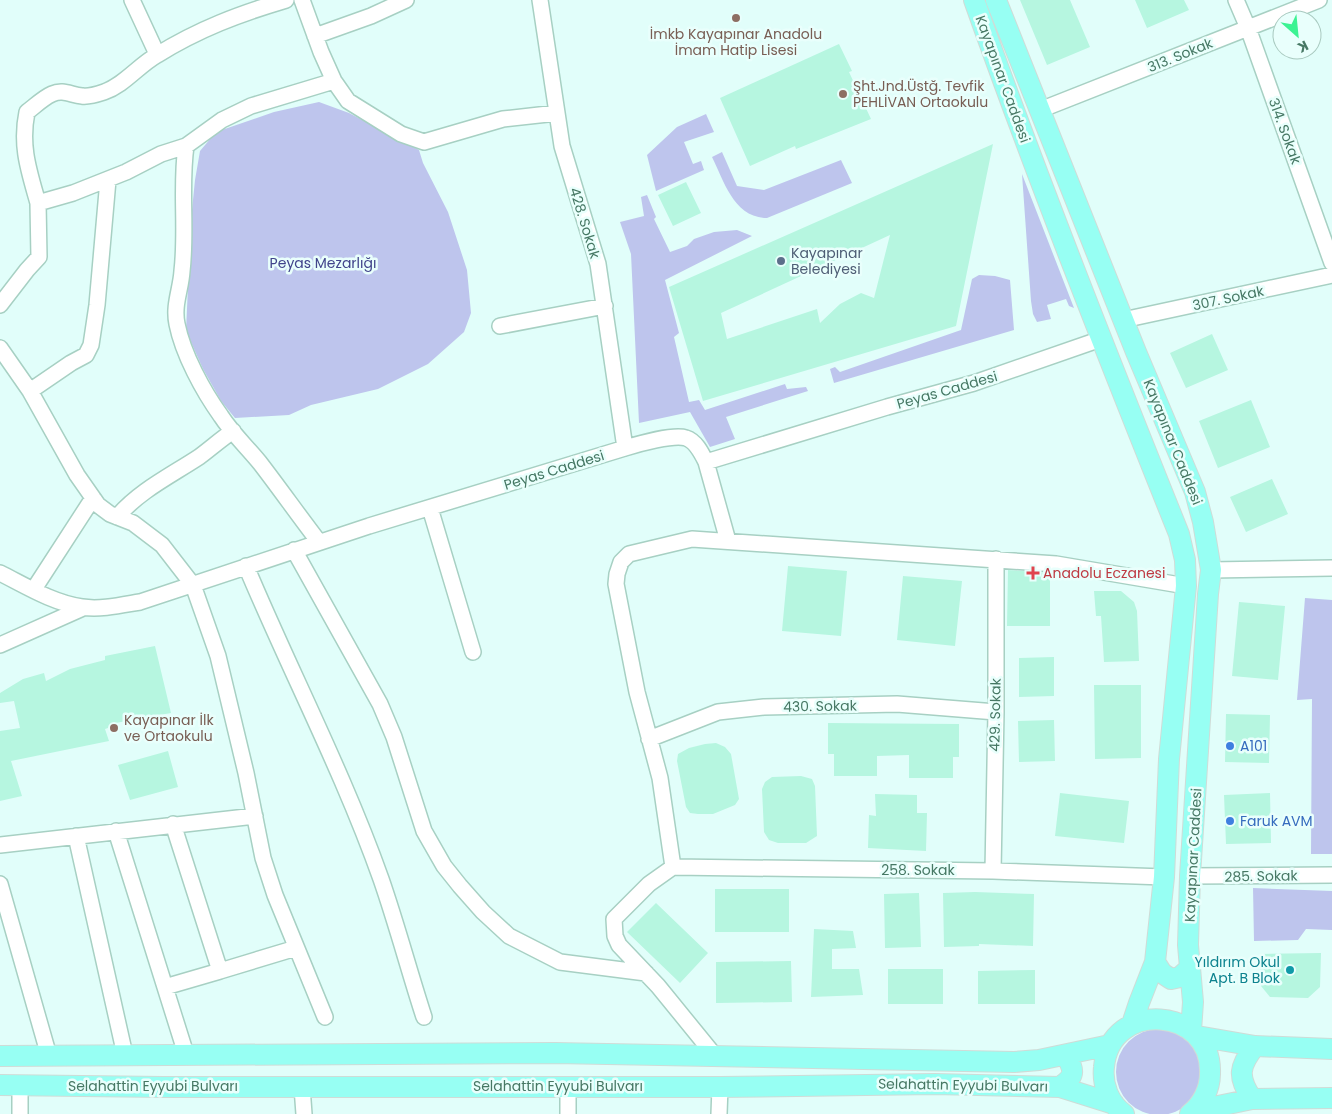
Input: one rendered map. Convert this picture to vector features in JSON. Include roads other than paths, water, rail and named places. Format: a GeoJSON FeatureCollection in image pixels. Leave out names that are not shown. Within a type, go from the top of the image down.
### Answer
{"type":"FeatureCollection","features":[{"type":"Feature","properties":{"kind":"main road","name":"Kayapınar Caddesi"},"geometry":{"type":"LineString","coordinates":[[974,0],[1016,117],[1101,339],[1179,534],[1185,560],[1186,586],[1169,759],[1164,877],[1156,962],[1132,1024]]}},
{"type":"Feature","properties":{"kind":"main road","name":"Kayapınar Caddesi"},"geometry":{"type":"LineString","coordinates":[[996,0],[1123,320],[1195,492],[1203,522],[1211,570],[1190,876],[1188,945],[1194,1033]]}},
{"type":"Feature","properties":{"kind":"main road"},"geometry":{"type":"LineString","coordinates":[[1156,962],[1162,973],[1171,979],[1180,977],[1190,968]]}},
{"type":"Feature","properties":{"kind":"main road"},"geometry":{"type":"LineString","coordinates":[[1119,1111],[1106,1090],[1103,1075],[1110,1045],[1120,1033],[1132,1024],[1147,1019],[1163,1019],[1178,1022],[1194,1033],[1206,1050],[1211,1066],[1210,1082],[1204,1098],[1192,1112]]}},
{"type":"Feature","properties":{"kind":"main road"},"geometry":{"type":"LineString","coordinates":[[1194,1033],[1255,1046],[1332,1048]]}},
{"type":"Feature","properties":{"kind":"main road","name":"Selahattin Eyyubi Bulvarı"},"geometry":{"type":"LineString","coordinates":[[0,1056],[555,1053],[1014,1062],[1066,1055],[1110,1045]]}},
{"type":"Feature","properties":{"kind":"main road"},"geometry":{"type":"LineString","coordinates":[[1252,1099],[1243,1086],[1241,1073],[1246,1058],[1255,1046]]}},
{"type":"Feature","properties":{"kind":"main road"},"geometry":{"type":"LineString","coordinates":[[1060,1087],[1070,1080],[1073,1074],[1066,1055]]}},
{"type":"Feature","properties":{"kind":"main road","name":"Selahattin Eyyubi Bulvarı"},"geometry":{"type":"LineString","coordinates":[[10,1085],[163,1087],[720,1087],[935,1084],[1060,1087],[1119,1111]]}},
{"type":"Feature","properties":{"kind":"main road"},"geometry":{"type":"LineString","coordinates":[[1192,1112],[1252,1099],[1332,1098]]}},
{"type":"Feature","properties":{"kind":"street"},"geometry":{"type":"LineString","coordinates":[[132,0],[157,54]]}},
{"type":"Feature","properties":{"kind":"street"},"geometry":{"type":"LineString","coordinates":[[0,305],[39,257],[38,203],[25,155],[23,129],[28,112],[53,94],[66,91],[82,96],[104,92],[120,84],[139,66],[157,54],[197,32],[231,17],[286,0]]}},
{"type":"Feature","properties":{"kind":"street"},"geometry":{"type":"LineString","coordinates":[[302,0],[334,81],[348,102],[401,134],[424,142],[504,119],[557,113]]}},
{"type":"Feature","properties":{"kind":"street"},"geometry":{"type":"LineString","coordinates":[[315,36],[371,16],[406,0]]}},
{"type":"Feature","properties":{"kind":"street","name":"428. Sokak"},"geometry":{"type":"LineString","coordinates":[[540,0],[562,146],[598,264],[625,448]]}},
{"type":"Feature","properties":{"kind":"street","name":"314. Sokak"},"geometry":{"type":"LineString","coordinates":[[1236,0],[1248,28],[1332,263]]}},
{"type":"Feature","properties":{"kind":"street","name":"313. Sokak"},"geometry":{"type":"LineString","coordinates":[[1040,110],[1319,0]]}},
{"type":"Feature","properties":{"kind":"street"},"geometry":{"type":"LineString","coordinates":[[38,203],[108,180],[161,154],[186,146],[222,120],[251,106],[334,81]]}},
{"type":"Feature","properties":{"kind":"street"},"geometry":{"type":"LineString","coordinates":[[186,146],[183,170],[182,272],[176,304],[176,322],[181,341],[201,383],[221,416],[260,463],[319,542]]}},
{"type":"Feature","properties":{"kind":"street"},"geometry":{"type":"LineString","coordinates":[[30,391],[86,355],[91,344],[97,305],[108,180]]}},
{"type":"Feature","properties":{"kind":"street","name":"307. Sokak"},"geometry":{"type":"LineString","coordinates":[[1123,320],[1332,275]]}},
{"type":"Feature","properties":{"kind":"street"},"geometry":{"type":"LineString","coordinates":[[500,326],[605,306]]}},
{"type":"Feature","properties":{"kind":"street","name":"Peyas Caddesi"},"geometry":{"type":"LineString","coordinates":[[0,574],[58,601],[83,608],[140,602],[319,542],[625,448],[659,439],[686,438],[697,446],[706,462],[887,407],[974,383],[1101,339]]}},
{"type":"Feature","properties":{"kind":"street"},"geometry":{"type":"LineString","coordinates":[[0,348],[30,391],[78,475],[98,505],[117,517],[133,523],[162,546],[192,585],[218,656],[263,858],[275,895],[325,1017]]}},
{"type":"Feature","properties":{"kind":"street"},"geometry":{"type":"LineString","coordinates":[[117,517],[128,504],[199,457],[233,431]]}},
{"type":"Feature","properties":{"kind":"street"},"geometry":{"type":"LineString","coordinates":[[706,462],[728,541]]}},
{"type":"Feature","properties":{"kind":"street"},"geometry":{"type":"LineString","coordinates":[[34,589],[93,498]]}},
{"type":"Feature","properties":{"kind":"street"},"geometry":{"type":"LineString","coordinates":[[430,508],[473,652]]}},
{"type":"Feature","properties":{"kind":"street"},"geometry":{"type":"LineString","coordinates":[[715,1056],[658,986],[619,945],[614,936],[614,919],[649,884],[673,867],[660,778],[637,692],[616,584],[621,562],[629,554],[692,539],[728,541],[1056,564],[1186,586]]}},
{"type":"Feature","properties":{"kind":"street"},"geometry":{"type":"LineString","coordinates":[[294,550],[380,704],[394,737],[424,831],[444,866],[460,886],[483,912],[509,936],[560,962],[646,974]]}},
{"type":"Feature","properties":{"kind":"street","name":"429. Sokak"},"geometry":{"type":"LineString","coordinates":[[993,871],[996,559]]}},
{"type":"Feature","properties":{"kind":"street"},"geometry":{"type":"LineString","coordinates":[[246,566],[274,634],[314,719],[381,879],[424,1017]]}},
{"type":"Feature","properties":{"kind":"street"},"geometry":{"type":"LineString","coordinates":[[1211,570],[1332,568]]}},
{"type":"Feature","properties":{"kind":"street"},"geometry":{"type":"LineString","coordinates":[[0,645],[83,608]]}},
{"type":"Feature","properties":{"kind":"street","name":"430. Sokak"},"geometry":{"type":"LineString","coordinates":[[650,739],[718,712],[764,707],[897,704],[996,712]]}},
{"type":"Feature","properties":{"kind":"street"},"geometry":{"type":"LineString","coordinates":[[0,845],[255,816]]}},
{"type":"Feature","properties":{"kind":"street"},"geometry":{"type":"LineString","coordinates":[[172,824],[220,971]]}},
{"type":"Feature","properties":{"kind":"street"},"geometry":{"type":"LineString","coordinates":[[116,831],[186,1054]]}},
{"type":"Feature","properties":{"kind":"street"},"geometry":{"type":"LineString","coordinates":[[76,836],[125,1055]]}},
{"type":"Feature","properties":{"kind":"street","name":"258. Sokak"},"geometry":{"type":"LineString","coordinates":[[673,867],[993,871],[1164,877]]}},
{"type":"Feature","properties":{"kind":"street","name":"285. Sokak"},"geometry":{"type":"LineString","coordinates":[[1190,876],[1332,875]]}},
{"type":"Feature","properties":{"kind":"street"},"geometry":{"type":"LineString","coordinates":[[0,884],[49,1056]]}},
{"type":"Feature","properties":{"kind":"street"},"geometry":{"type":"LineString","coordinates":[[165,987],[296,948]]}},
{"type":"Feature","properties":{"kind":"street"},"geometry":{"type":"LineString","coordinates":[[10,1085],[20,1114]]}},
{"type":"Feature","properties":{"kind":"street"},"geometry":{"type":"LineString","coordinates":[[568,1086],[568,1114]]}},
{"type":"Feature","properties":{"kind":"street"},"geometry":{"type":"LineString","coordinates":[[302,1087],[304,1114]]}},
{"type":"Feature","properties":{"kind":"street"},"geometry":{"type":"LineString","coordinates":[[719,1114],[720,1087]]}},
{"type":"Feature","properties":{"kind":"place","name":"İmkb Kayapınar Anadolu İmam Hatip Lisesi"},"geometry":{"type":"Point","coordinates":[736,18]}},
{"type":"Feature","properties":{"kind":"place","name":"Şht.Jnd.Üstğ. Tevfik PEHLİVAN Ortaokulu"},"geometry":{"type":"Point","coordinates":[843,94]}},
{"type":"Feature","properties":{"kind":"place","name":"Kayapınar Belediyesi"},"geometry":{"type":"Point","coordinates":[781,261]}},
{"type":"Feature","properties":{"kind":"place","name":"Anadolu Eczanesi"},"geometry":{"type":"Point","coordinates":[1033,573]}},
{"type":"Feature","properties":{"kind":"place","name":"Kayapınar İlk ve Ortaokulu"},"geometry":{"type":"Point","coordinates":[114,728]}},
{"type":"Feature","properties":{"kind":"place","name":"A101"},"geometry":{"type":"Point","coordinates":[1230,746]}},
{"type":"Feature","properties":{"kind":"place","name":"Faruk AVM"},"geometry":{"type":"Point","coordinates":[1230,821]}},
{"type":"Feature","properties":{"kind":"place","name":"Yıldırım Okul Apt. B Blok"},"geometry":{"type":"Point","coordinates":[1290,970]}},
{"type":"Feature","properties":{"kind":"park label","name":"Peyas Mezarlığı"},"geometry":{"type":"Point","coordinates":[323,263]}}]}
